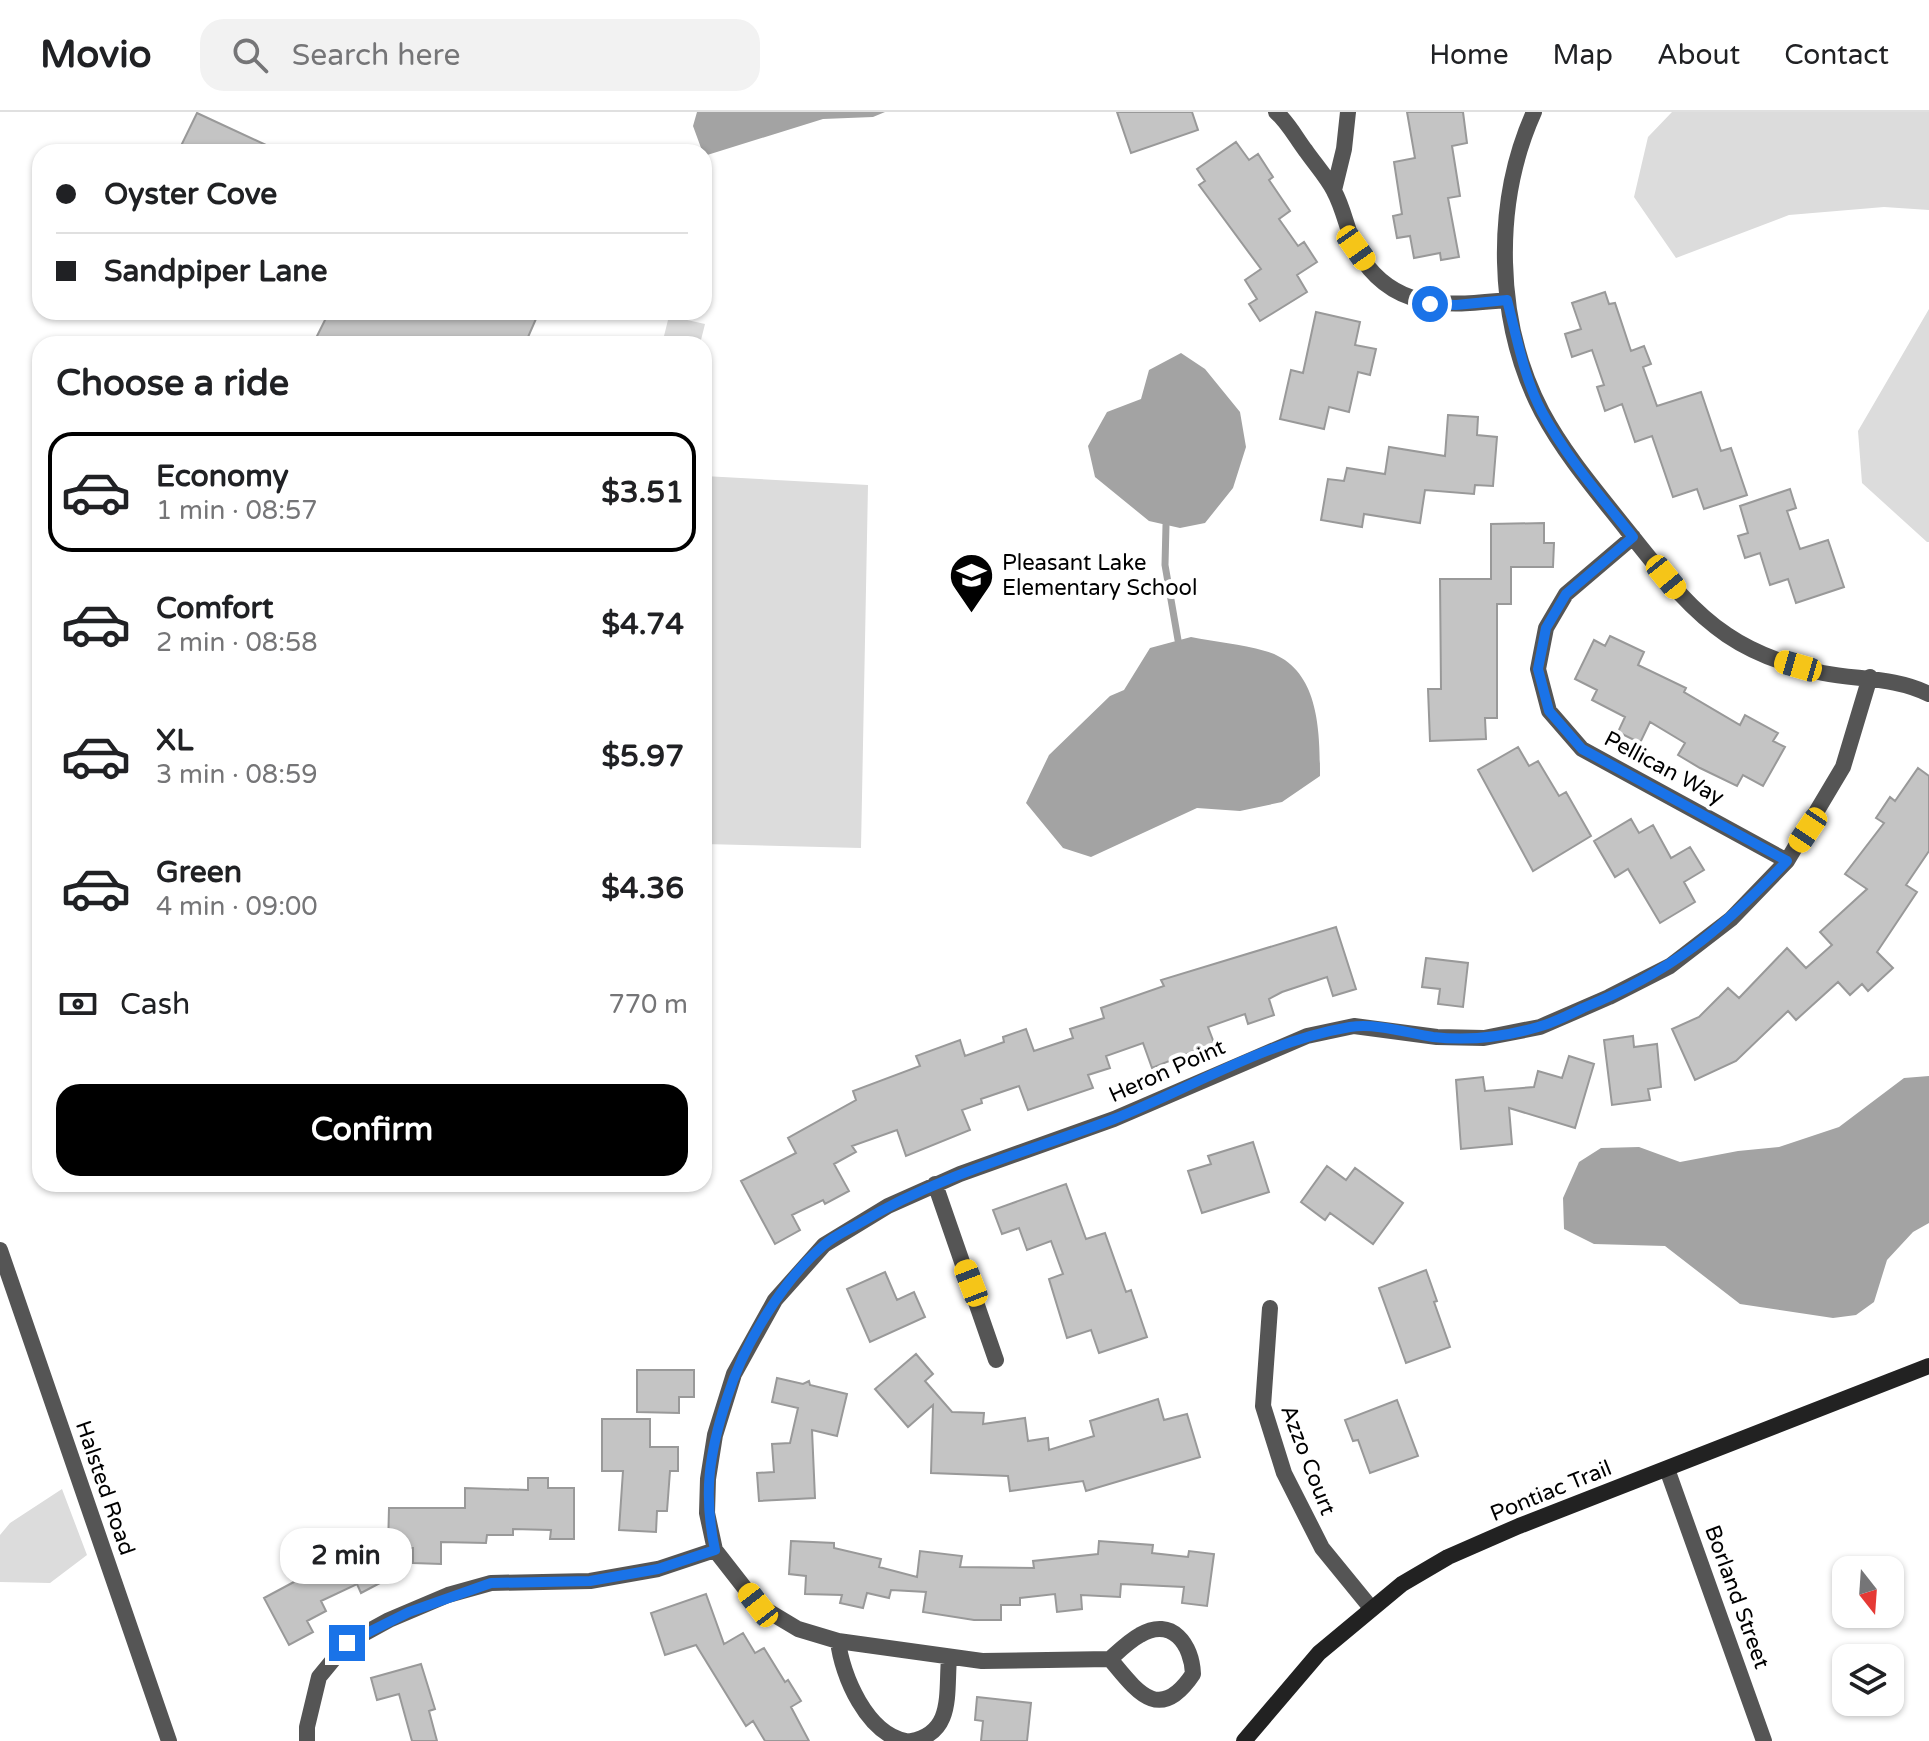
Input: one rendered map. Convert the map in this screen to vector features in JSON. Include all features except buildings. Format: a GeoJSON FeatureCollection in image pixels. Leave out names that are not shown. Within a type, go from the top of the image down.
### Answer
{"type":"FeatureCollection","features":[{"type":"Feature","properties":{"kind":"main road","name":"Pontiac Trail"},"geometry":{"type":"LineString","coordinates":[[1244,1741],[1319,1653],[1402,1584],[1448,1557],[1519,1526],[1929,1366]]}},
{"type":"Feature","properties":{"kind":"street"},"geometry":{"type":"LineString","coordinates":[[1276,112],[1334,190],[1363,259],[1388,285],[1409,298],[1456,305],[1507,300]]}},
{"type":"Feature","properties":{"kind":"street"},"geometry":{"type":"LineString","coordinates":[[1334,190],[1344,149],[1348,112]]}},
{"type":"Feature","properties":{"kind":"street"},"geometry":{"type":"LineString","coordinates":[[1534,112],[1518,148],[1509,204],[1504,256],[1507,300],[1522,361],[1541,410],[1574,463],[1682,596],[1727,635],[1785,662],[1823,673],[1911,685],[1929,694]]}},
{"type":"Feature","properties":{"kind":"street","name":"Pellican Way"},"geometry":{"type":"LineString","coordinates":[[1633,537],[1566,594],[1546,628],[1538,669],[1549,711],[1582,749],[1787,861]]}},
{"type":"Feature","properties":{"kind":"street","name":"Heron Point"},"geometry":{"type":"LineString","coordinates":[[1110,1659],[982,1661],[838,1641],[798,1629],[758,1605],[715,1550],[707,1513],[708,1479],[715,1435],[734,1374],[775,1300],[824,1245],[888,1206],[935,1184],[1114,1119],[1307,1036],[1354,1026],[1437,1037],[1484,1038],[1540,1027],[1670,966],[1731,919],[1787,861],[1843,767],[1870,677]]}},
{"type":"Feature","properties":{"kind":"street"},"geometry":{"type":"LineString","coordinates":[[935,1184],[996,1360]]}},
{"type":"Feature","properties":{"kind":"street","name":"Halsted Road"},"geometry":{"type":"LineString","coordinates":[[0,1250],[5,1283],[169,1741]]}},
{"type":"Feature","properties":{"kind":"street","name":"Azzo Court"},"geometry":{"type":"LineString","coordinates":[[1270,1308],[1263,1406],[1284,1473],[1322,1548],[1371,1608]]}},
{"type":"Feature","properties":{"kind":"street","name":"Borland Street"},"geometry":{"type":"LineString","coordinates":[[1667,1469],[1764,1741]]}},
{"type":"Feature","properties":{"kind":"street"},"geometry":{"type":"LineString","coordinates":[[307,1741],[307,1727],[319,1677],[347,1643],[389,1620],[448,1595],[491,1583],[590,1581],[658,1569],[715,1550]]}},
{"type":"Feature","properties":{"kind":"street"},"geometry":{"type":"LineString","coordinates":[[1168,1631],[1189,1647],[1193,1674],[1183,1689],[1170,1696],[1152,1699],[1140,1695],[1110,1659],[1141,1634],[1168,1631]]}},
{"type":"Feature","properties":{"kind":"street"},"geometry":{"type":"LineString","coordinates":[[838,1641],[840,1658],[854,1692],[874,1721],[896,1739],[908,1741],[934,1733],[943,1721],[949,1658]]}},
{"type":"Feature","properties":{"kind":"shaded area"},"geometry":{"type":"Polygon","coordinates":[[[697,112],[885,112],[873,117],[823,119],[712,154],[712,144],[700,144],[693,126],[697,112]]]}},
{"type":"Feature","properties":{"kind":"shaded area"},"geometry":{"type":"Polygon","coordinates":[[[1672,112],[1929,112],[1929,210],[1884,207],[1789,215],[1676,258],[1634,197],[1648,137],[1672,112]]]}},
{"type":"Feature","properties":{"kind":"shaded area"},"geometry":{"type":"Polygon","coordinates":[[[1929,309],[1927,542],[1862,483],[1858,431],[1929,309]]]}},
{"type":"Feature","properties":{"kind":"shaded area"},"geometry":{"type":"Polygon","coordinates":[[[668,320],[705,324],[702,336],[664,336],[668,320]]]}},
{"type":"Feature","properties":{"kind":"shaded area"},"geometry":{"type":"Polygon","coordinates":[[[1181,353],[1205,369],[1240,412],[1246,447],[1233,488],[1205,523],[1180,528],[1149,521],[1095,477],[1088,446],[1107,412],[1141,399],[1149,370],[1181,353]]]}},
{"type":"Feature","properties":{"kind":"shaded area"},"geometry":{"type":"Polygon","coordinates":[[[712,476],[868,485],[861,848],[712,844],[712,476]]]}},
{"type":"Feature","properties":{"kind":"shaded area"},"geometry":{"type":"Polygon","coordinates":[[[1191,637],[1265,651],[1283,659],[1296,670],[1313,702],[1319,739],[1320,776],[1282,802],[1240,811],[1197,808],[1091,857],[1063,848],[1026,803],[1049,755],[1110,696],[1124,690],[1150,648],[1191,637]]]}},
{"type":"Feature","properties":{"kind":"shaded area"},"geometry":{"type":"Polygon","coordinates":[[[1929,1076],[1929,1223],[1913,1232],[1887,1260],[1874,1302],[1856,1315],[1833,1318],[1740,1304],[1665,1246],[1594,1244],[1564,1229],[1563,1198],[1579,1162],[1601,1148],[1639,1147],[1680,1162],[1779,1147],[1839,1127],[1904,1078],[1929,1076]]]}},
{"type":"Feature","properties":{"kind":"shaded area"},"geometry":{"type":"Polygon","coordinates":[[[62,1489],[87,1555],[50,1583],[0,1582],[0,1535],[10,1523],[62,1489]]]}},
{"type":"Feature","properties":{"kind":"waterway"},"geometry":{"type":"LineString","coordinates":[[1166,525],[1165,565],[1178,640]]}},
{"type":"Feature","properties":{"kind":"place","name":"Pleasant Lake Elementary School"},"geometry":{"type":"Point","coordinates":[971,615]}},
{"type":"Feature","properties":{"kind":"route"},"geometry":{"type":"LineString","coordinates":[[347,1643],[389,1620],[448,1595],[491,1583],[590,1581],[658,1569],[715,1550],[707,1513],[708,1479],[715,1435],[734,1374],[775,1300],[824,1245],[888,1206],[960,1174],[1114,1119],[1245,1060],[1307,1036],[1354,1026],[1437,1037],[1484,1038],[1540,1027],[1670,966],[1731,919],[1787,861],[1582,749],[1549,711],[1538,669],[1546,628],[1566,594],[1633,537],[1574,463],[1541,410],[1522,361],[1507,300],[1430,304]]}}]}
